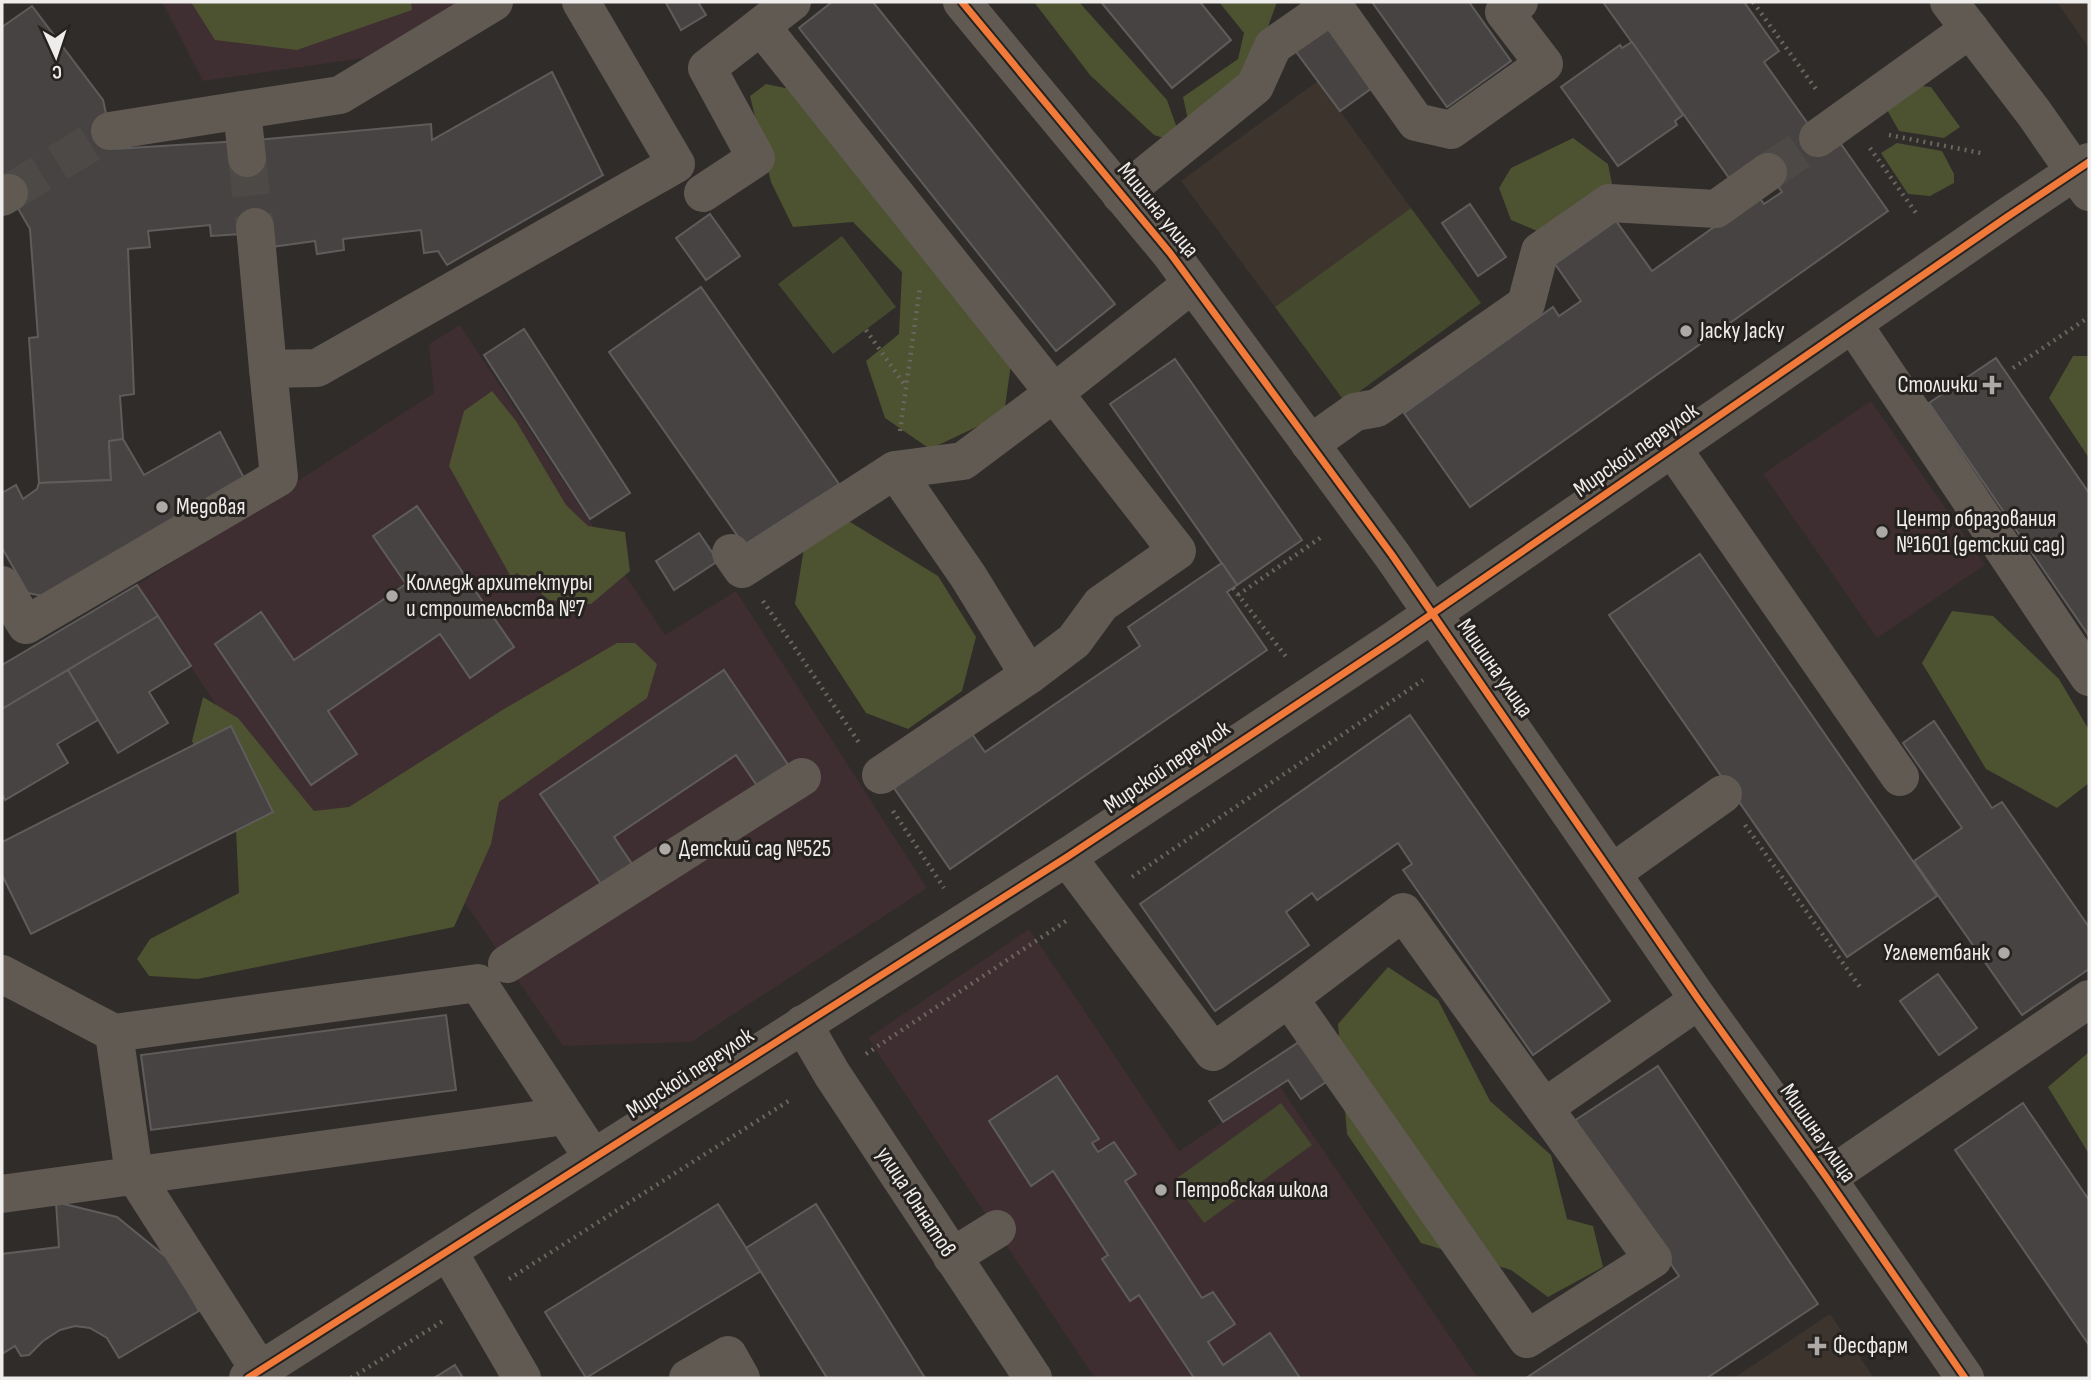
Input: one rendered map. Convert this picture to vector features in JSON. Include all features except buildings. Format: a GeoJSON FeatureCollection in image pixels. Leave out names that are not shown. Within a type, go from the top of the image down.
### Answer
{"type":"FeatureCollection","features":[{"type":"Feature","properties":{"kind":"street"},"geometry":{"type":"LineString","coordinates":[[110,131],[340,95],[494,2]]}},
{"type":"Feature","properties":{"kind":"street"},"geometry":{"type":"LineString","coordinates":[[268,369],[317,368],[676,164],[581,2]]}},
{"type":"Feature","properties":{"kind":"street"},"geometry":{"type":"LineString","coordinates":[[703,193],[756,158],[707,68],[792,2]]}},
{"type":"Feature","properties":{"kind":"street","name":"Мишина улица"},"geometry":{"type":"LineString","coordinates":[[962,2],[1192,284],[1433,612],[1699,1000],[1827,1178],[1965,1378]]}},
{"type":"Feature","properties":{"kind":"street"},"geometry":{"type":"LineString","coordinates":[[1121,195],[1255,86],[1273,46],[1331,3],[1416,122],[1451,130],[1544,64],[1504,12],[1519,2]]}},
{"type":"Feature","properties":{"kind":"street"},"geometry":{"type":"LineString","coordinates":[[1818,138],[1959,15],[2085,175]]}},
{"type":"Feature","properties":{"kind":"street"},"geometry":{"type":"LineString","coordinates":[[761,26],[1177,551],[1101,604],[1074,641],[881,775]]}},
{"type":"Feature","properties":{"kind":"street"},"geometry":{"type":"LineString","coordinates":[[242,110],[247,158]]}},
{"type":"Feature","properties":{"kind":"street"},"geometry":{"type":"LineString","coordinates":[[1310,444],[1355,412],[1377,408],[1526,304],[1540,251],[1609,203],[1716,209],[1768,172]]}},
{"type":"Feature","properties":{"kind":"street","name":"Мирской переулок"},"geometry":{"type":"LineString","coordinates":[[254,1375],[1067,856],[1433,612],[1853,324],[2085,175]]}},
{"type":"Feature","properties":{"kind":"street"},"geometry":{"type":"LineString","coordinates":[[2,585],[26,625],[279,477],[255,227]]}},
{"type":"Feature","properties":{"kind":"street"},"geometry":{"type":"LineString","coordinates":[[737,561],[895,470],[963,461],[1192,284]]}},
{"type":"Feature","properties":{"kind":"street"},"geometry":{"type":"LineString","coordinates":[[1853,324],[2089,677]]}},
{"type":"Feature","properties":{"kind":"street"},"geometry":{"type":"LineString","coordinates":[[1672,449],[1900,776]]}},
{"type":"Feature","properties":{"kind":"street"},"geometry":{"type":"LineString","coordinates":[[895,470],[968,576],[1028,675]]}},
{"type":"Feature","properties":{"kind":"street"},"geometry":{"type":"LineString","coordinates":[[507,964],[802,777]]}},
{"type":"Feature","properties":{"kind":"street"},"geometry":{"type":"LineString","coordinates":[[1612,873],[1723,794]]}},
{"type":"Feature","properties":{"kind":"street"},"geometry":{"type":"LineString","coordinates":[[1067,856],[1097,900],[1213,1052],[1403,912],[1653,1259],[1527,1339],[1289,998]]}},
{"type":"Feature","properties":{"kind":"street"},"geometry":{"type":"LineString","coordinates":[[2,974],[114,1033],[478,983],[593,1158]]}},
{"type":"Feature","properties":{"kind":"street"},"geometry":{"type":"LineString","coordinates":[[1827,1178],[2089,999]]}},
{"type":"Feature","properties":{"kind":"street"},"geometry":{"type":"LineString","coordinates":[[1545,1107],[1699,1000]]}},
{"type":"Feature","properties":{"kind":"street","name":"улица Юннатов"},"geometry":{"type":"LineString","coordinates":[[803,1024],[832,1074],[1033,1378]]}},
{"type":"Feature","properties":{"kind":"street"},"geometry":{"type":"LineString","coordinates":[[114,1033],[134,1174],[254,1375]]}},
{"type":"Feature","properties":{"kind":"street"},"geometry":{"type":"LineString","coordinates":[[2,1194],[565,1115]]}},
{"type":"Feature","properties":{"kind":"street"},"geometry":{"type":"LineString","coordinates":[[952,1256],[997,1229]]}},
{"type":"Feature","properties":{"kind":"street"},"geometry":{"type":"LineString","coordinates":[[448,1251],[522,1378]]}},
{"type":"Feature","properties":{"kind":"street"},"geometry":{"type":"LineString","coordinates":[[688,1378],[727,1355],[741,1378]]}},
{"type":"Feature","properties":{"kind":"path"},"geometry":{"type":"LineString","coordinates":[[1885,134],[1981,153]]}},
{"type":"Feature","properties":{"kind":"path"},"geometry":{"type":"LineString","coordinates":[[895,470],[926,234]]}},
{"type":"Feature","properties":{"kind":"path"},"geometry":{"type":"LineString","coordinates":[[2013,368],[2089,317]]}},
{"type":"Feature","properties":{"kind":"path"},"geometry":{"type":"LineString","coordinates":[[866,330],[907,388]]}},
{"type":"Feature","properties":{"kind":"path"},"geometry":{"type":"LineString","coordinates":[[1238,595],[1323,536]]}},
{"type":"Feature","properties":{"kind":"path"},"geometry":{"type":"LineString","coordinates":[[737,561],[881,775],[889,806],[945,889]]}},
{"type":"Feature","properties":{"kind":"path"},"geometry":{"type":"LineString","coordinates":[[1233,588],[1287,658]]}},
{"type":"Feature","properties":{"kind":"path"},"geometry":{"type":"LineString","coordinates":[[866,1054],[1423,680]]}},
{"type":"Feature","properties":{"kind":"path"},"geometry":{"type":"LineString","coordinates":[[1723,794],[1862,990]]}},
{"type":"Feature","properties":{"kind":"path"},"geometry":{"type":"LineString","coordinates":[[351,1378],[790,1100]]}},
{"type":"Feature","properties":{"kind":"shaded area"},"geometry":{"type":"Polygon","coordinates":[[[162,2],[462,2],[372,57],[203,81],[162,2]]]}},
{"type":"Feature","properties":{"kind":"shaded area"},"geometry":{"type":"Polygon","coordinates":[[[2057,2],[2089,2],[2089,48],[2057,2]]]}},
{"type":"Feature","properties":{"kind":"shaded area"},"geometry":{"type":"Polygon","coordinates":[[[1318,81],[1411,208],[1275,307],[1181,181],[1318,81]]]}},
{"type":"Feature","properties":{"kind":"shaded area"},"geometry":{"type":"Polygon","coordinates":[[[460,325],[665,635],[736,591],[927,888],[691,1042],[563,1046],[401,810],[309,867],[230,726],[137,585],[434,393],[429,344],[460,325]]]}},
{"type":"Feature","properties":{"kind":"shaded area","name":"Центр образования №1601 (детский сад)"},"geometry":{"type":"Polygon","coordinates":[[[1871,401],[1985,565],[1877,638],[1763,474],[1871,401]]]}},
{"type":"Feature","properties":{"kind":"shaded area","name":"Петровская школа"},"geometry":{"type":"Polygon","coordinates":[[[1029,929],[1179,1151],[1279,1085],[1478,1378],[1095,1378],[868,1038],[1029,929]]]}},
{"type":"Feature","properties":{"kind":"shaded area","name":"Фесфарм"},"geometry":{"type":"Polygon","coordinates":[[[1830,1314],[1874,1378],[1734,1378],[1830,1314]]]}},
{"type":"Feature","properties":{"kind":"green space"},"geometry":{"type":"Polygon","coordinates":[[[191,2],[411,2],[412,10],[297,50],[215,40],[191,2]]]}},
{"type":"Feature","properties":{"kind":"green space"},"geometry":{"type":"Polygon","coordinates":[[[1034,2],[1079,2],[1167,100],[1178,131],[1173,141],[1154,135],[1090,75],[1034,2]]]}},
{"type":"Feature","properties":{"kind":"green space"},"geometry":{"type":"Polygon","coordinates":[[[1219,2],[1277,2],[1258,54],[1228,101],[1188,120],[1183,97],[1238,59],[1244,33],[1219,2]]]}},
{"type":"Feature","properties":{"kind":"green space"},"geometry":{"type":"Polygon","coordinates":[[[766,84],[790,89],[1011,364],[1004,414],[930,449],[885,418],[866,361],[899,334],[902,272],[853,222],[793,227],[771,182],[750,96],[766,84]]]}},
{"type":"Feature","properties":{"kind":"green space"},"geometry":{"type":"Polygon","coordinates":[[[1909,85],[1931,87],[1960,127],[1944,138],[1899,131],[1886,108],[1909,85]]]}},
{"type":"Feature","properties":{"kind":"green space"},"geometry":{"type":"Polygon","coordinates":[[[1573,138],[1608,164],[1612,184],[1542,233],[1511,220],[1499,188],[1511,168],[1573,138]]]}},
{"type":"Feature","properties":{"kind":"green space"},"geometry":{"type":"Polygon","coordinates":[[[1897,143],[1942,151],[1954,174],[1954,183],[1930,196],[1908,194],[1881,153],[1897,143]]]}},
{"type":"Feature","properties":{"kind":"green space"},"geometry":{"type":"Polygon","coordinates":[[[1411,208],[1481,303],[1345,402],[1275,307],[1411,208]]]}},
{"type":"Feature","properties":{"kind":"green space"},"geometry":{"type":"Polygon","coordinates":[[[842,236],[896,307],[833,354],[778,284],[842,236]]]}},
{"type":"Feature","properties":{"kind":"green space"},"geometry":{"type":"Polygon","coordinates":[[[2073,356],[2089,356],[2089,458],[2049,398],[2073,356]]]}},
{"type":"Feature","properties":{"kind":"green space"},"geometry":{"type":"Polygon","coordinates":[[[492,391],[516,421],[566,505],[588,526],[625,532],[630,571],[591,604],[549,600],[517,573],[511,577],[449,466],[464,411],[492,391]]]}},
{"type":"Feature","properties":{"kind":"green space"},"geometry":{"type":"Polygon","coordinates":[[[847,520],[938,576],[976,637],[962,691],[908,729],[866,713],[795,604],[804,548],[847,520]]]}},
{"type":"Feature","properties":{"kind":"green space"},"geometry":{"type":"Polygon","coordinates":[[[1952,611],[1993,616],[2059,679],[2089,730],[2089,783],[2057,808],[1986,769],[1922,663],[1952,611]]]}},
{"type":"Feature","properties":{"kind":"green space"},"geometry":{"type":"Polygon","coordinates":[[[617,643],[635,643],[657,664],[647,698],[499,802],[491,844],[454,927],[198,979],[149,976],[137,959],[150,939],[239,893],[236,831],[192,741],[203,697],[238,718],[314,811],[349,807],[504,709],[617,643]]]}},
{"type":"Feature","properties":{"kind":"green space"},"geometry":{"type":"Polygon","coordinates":[[[1388,967],[1438,1000],[1490,1101],[1551,1155],[1567,1219],[1593,1226],[1603,1267],[1548,1297],[1511,1270],[1421,1243],[1347,1134],[1338,1024],[1388,967]]]}},
{"type":"Feature","properties":{"kind":"green space"},"geometry":{"type":"Polygon","coordinates":[[[2089,1052],[2089,1154],[2048,1087],[2089,1052]]]}},
{"type":"Feature","properties":{"kind":"green space"},"geometry":{"type":"Polygon","coordinates":[[[1281,1103],[1312,1145],[1204,1223],[1173,1181],[1281,1103]]]}},
{"type":"Feature","properties":{"kind":"tunnel"},"geometry":{"type":"LineString","coordinates":[[9,193],[110,131]]}},
{"type":"Feature","properties":{"kind":"tunnel"},"geometry":{"type":"LineString","coordinates":[[1768,172],[1818,138]]}},
{"type":"Feature","properties":{"kind":"tunnel"},"geometry":{"type":"LineString","coordinates":[[247,158],[255,227]]}},
{"type":"Feature","properties":{"kind":"cycle path"},"geometry":{"type":"LineString","coordinates":[[962,2],[1170,253],[1392,555],[1699,1000],[1827,1178],[1965,1378]]}},
{"type":"Feature","properties":{"kind":"cycle path"},"geometry":{"type":"LineString","coordinates":[[248,1378],[1067,857],[1394,640],[2089,162]]}},
{"type":"Feature","properties":{"kind":"place","name":"Jacky Jacky"},"geometry":{"type":"Point","coordinates":[1686,331]}},
{"type":"Feature","properties":{"kind":"place","name":"Столички"},"geometry":{"type":"Point","coordinates":[1992,385]}},
{"type":"Feature","properties":{"kind":"place","name":"Медовая"},"geometry":{"type":"Point","coordinates":[162,507]}},
{"type":"Feature","properties":{"kind":"place","name":"Центр образования №1601 (детский сад)"},"geometry":{"type":"Point","coordinates":[1882,532]}},
{"type":"Feature","properties":{"kind":"place","name":"Колледж архитектуры и строительства №7"},"geometry":{"type":"Point","coordinates":[392,596]}},
{"type":"Feature","properties":{"kind":"place","name":"Детский сад №525"},"geometry":{"type":"Point","coordinates":[665,849]}},
{"type":"Feature","properties":{"kind":"place","name":"Углеметбанк"},"geometry":{"type":"Point","coordinates":[2004,953]}},
{"type":"Feature","properties":{"kind":"place","name":"Петровская школа"},"geometry":{"type":"Point","coordinates":[1161,1190]}},
{"type":"Feature","properties":{"kind":"place","name":"Фесфарм"},"geometry":{"type":"Point","coordinates":[1817,1346]}}]}
